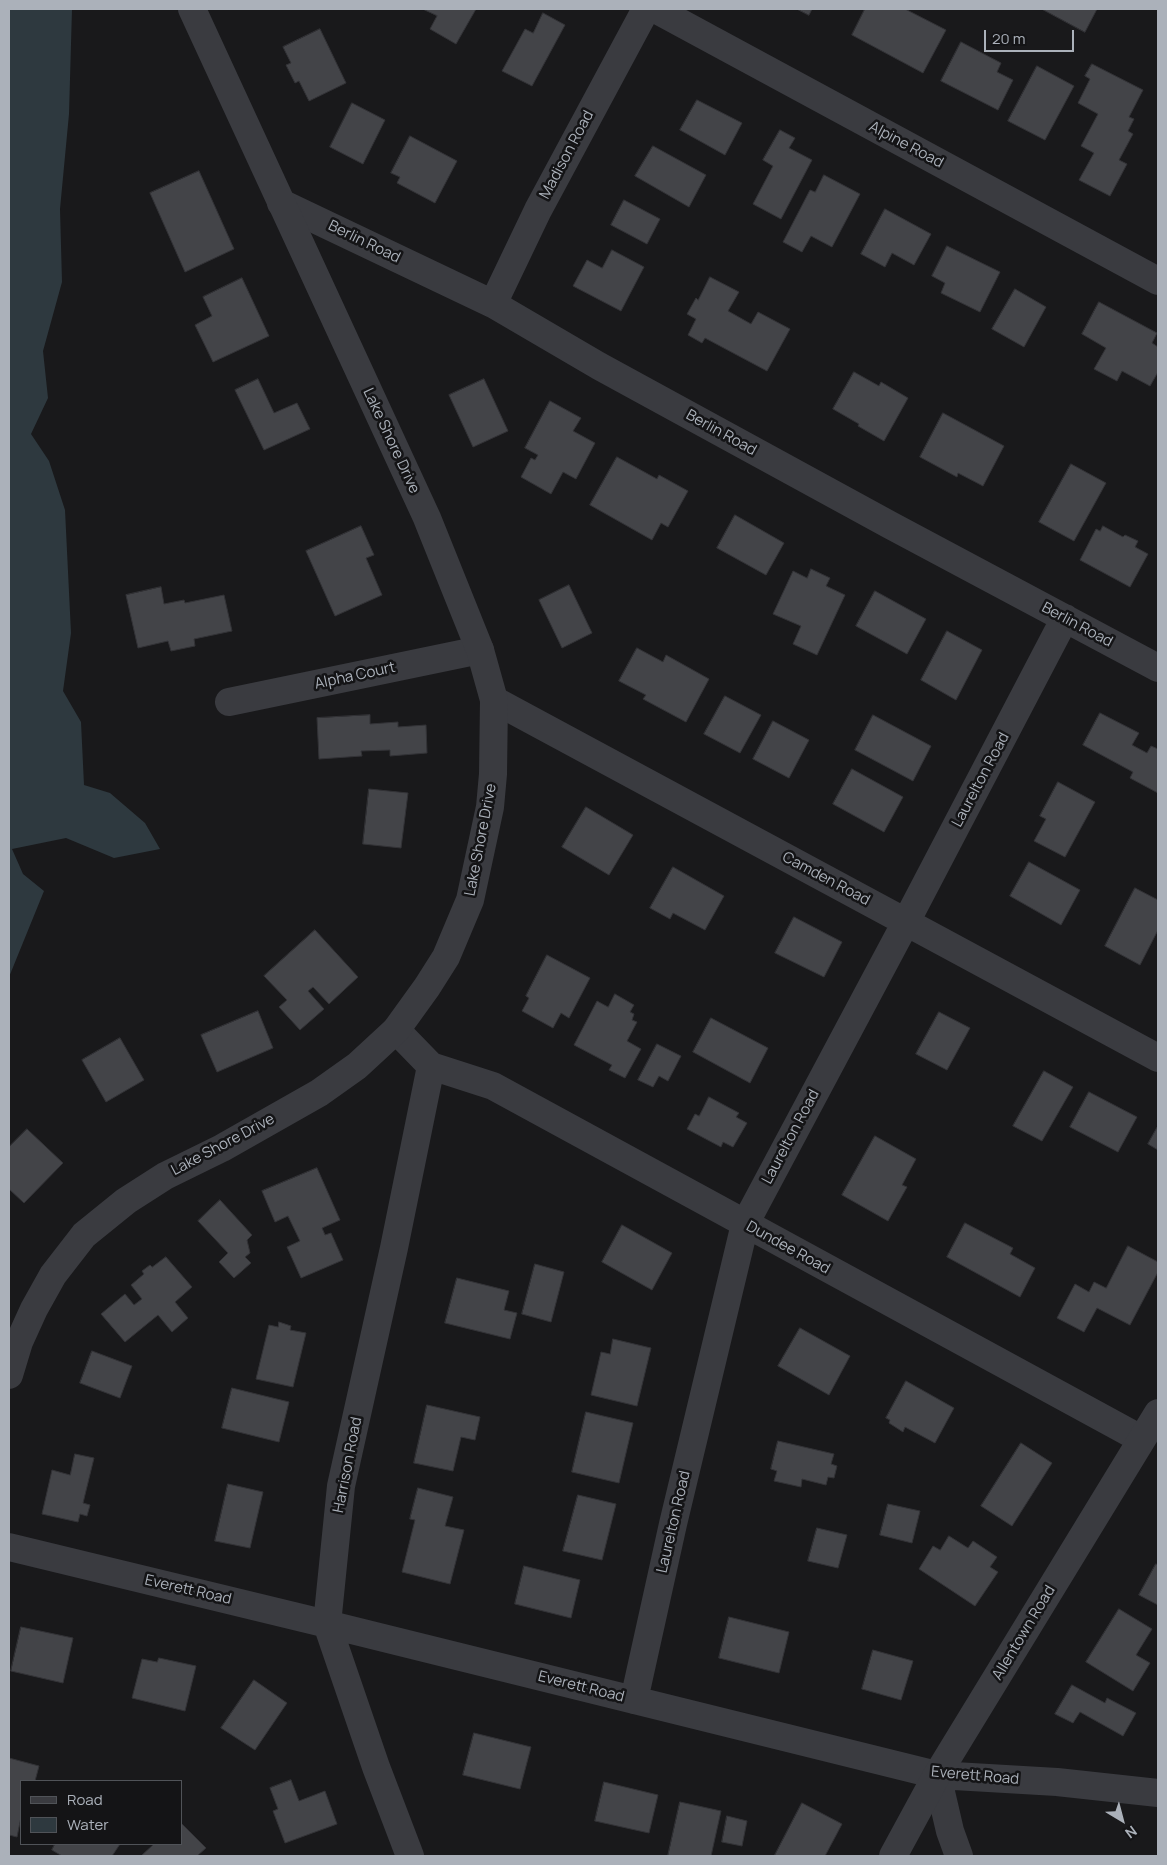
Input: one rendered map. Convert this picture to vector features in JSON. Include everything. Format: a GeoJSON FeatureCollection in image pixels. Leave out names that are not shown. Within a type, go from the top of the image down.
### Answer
{"type":"FeatureCollection","features":[{"type":"Feature","properties":{"kind":"street","name":"Lake Shore Drive"},"geometry":{"type":"LineString","coordinates":[[9,1375],[19,1342],[34,1309],[53,1275],[84,1235],[126,1201],[165,1176],[222,1148],[319,1093],[357,1066],[396,1030],[446,957],[470,900],[490,807],[493,774],[494,700],[480,650],[427,518],[192,9]]}},
{"type":"Feature","properties":{"kind":"street","name":"Madison Road"},"geometry":{"type":"LineString","coordinates":[[492,304],[538,210],[646,9]]}},
{"type":"Feature","properties":{"kind":"street","name":"Alpine Road"},"geometry":{"type":"LineString","coordinates":[[654,9],[1158,281]]}},
{"type":"Feature","properties":{"kind":"street","name":"Berlin Road"},"geometry":{"type":"LineString","coordinates":[[281,202],[492,304],[608,371],[890,525],[1158,668]]}},
{"type":"Feature","properties":{"kind":"street","name":"Laurelton Road"},"geometry":{"type":"LineString","coordinates":[[634,1700],[675,1515],[745,1224],[1065,618]]}},
{"type":"Feature","properties":{"kind":"street","name":"Alpha Court"},"geometry":{"type":"LineString","coordinates":[[229,702],[480,650]]}},
{"type":"Feature","properties":{"kind":"street","name":"Camden Road"},"geometry":{"type":"LineString","coordinates":[[494,700],[1158,1058]]}},
{"type":"Feature","properties":{"kind":"street"},"geometry":{"type":"LineString","coordinates":[[396,1030],[431,1066]]}},
{"type":"Feature","properties":{"kind":"street","name":"Dundee Road"},"geometry":{"type":"LineString","coordinates":[[431,1066],[493,1086],[1141,1439]]}},
{"type":"Feature","properties":{"kind":"street","name":"Harrison Road"},"geometry":{"type":"LineString","coordinates":[[410,1856],[376,1767],[327,1624],[341,1486],[394,1248],[431,1066]]}},
{"type":"Feature","properties":{"kind":"street","name":"Allentown Road"},"geometry":{"type":"LineString","coordinates":[[893,1856],[937,1775],[1158,1412]]}},
{"type":"Feature","properties":{"kind":"street","name":"Everett Road"},"geometry":{"type":"LineString","coordinates":[[9,1547],[937,1775],[1057,1782],[1158,1793]]}},
{"type":"Feature","properties":{"kind":"street"},"geometry":{"type":"LineString","coordinates":[[937,1775],[950,1831],[959,1856]]}},
{"type":"Feature","properties":{"kind":"water"},"geometry":{"type":"Polygon","coordinates":[[[9,9],[72,9],[69,114],[60,209],[62,282],[43,351],[48,398],[31,434],[49,461],[65,510],[71,633],[63,691],[81,722],[84,785],[110,793],[145,823],[160,849],[114,858],[66,838],[12,849],[23,874],[44,891],[9,977],[9,9]]]}},
{"type":"Feature","properties":{"kind":"building"},"geometry":{"type":"Polygon","coordinates":[[[423,9],[476,9],[456,44],[430,29],[437,16],[423,9]]]}},
{"type":"Feature","properties":{"kind":"building"},"geometry":{"type":"Polygon","coordinates":[[[797,9],[812,9],[809,15],[797,9]]]}},
{"type":"Feature","properties":{"kind":"building"},"geometry":{"type":"Polygon","coordinates":[[[865,9],[905,9],[946,30],[923,73],[852,35],[865,9]]]}},
{"type":"Feature","properties":{"kind":"building"},"geometry":{"type":"Polygon","coordinates":[[[1042,9],[1097,9],[1085,32],[1042,9]]]}},
{"type":"Feature","properties":{"kind":"building"},"geometry":{"type":"Polygon","coordinates":[[[543,13],[565,25],[532,86],[502,71],[525,29],[533,33],[543,13]]]}},
{"type":"Feature","properties":{"kind":"building"},"geometry":{"type":"Polygon","coordinates":[[[320,29],[346,83],[309,101],[299,81],[295,83],[286,65],[291,63],[283,47],[320,29]]]}},
{"type":"Feature","properties":{"kind":"building"},"geometry":{"type":"Polygon","coordinates":[[[961,42],[1001,63],[997,72],[1013,80],[998,110],[941,81],[961,42]]]}},
{"type":"Feature","properties":{"kind":"building"},"geometry":{"type":"Polygon","coordinates":[[[1092,64],[1143,90],[1129,117],[1134,119],[1128,131],[1133,134],[1119,160],[1127,164],[1110,196],[1079,180],[1094,153],[1081,146],[1098,114],[1078,103],[1090,79],[1085,76],[1092,64]]]}},
{"type":"Feature","properties":{"kind":"building"},"geometry":{"type":"Polygon","coordinates":[[[1037,66],[1074,86],[1045,140],[1008,121],[1037,66]]]}},
{"type":"Feature","properties":{"kind":"building"},"geometry":{"type":"Polygon","coordinates":[[[697,100],[742,123],[725,155],[680,130],[697,100]]]}},
{"type":"Feature","properties":{"kind":"building"},"geometry":{"type":"Polygon","coordinates":[[[352,103],[385,120],[363,164],[330,147],[352,103]]]}},
{"type":"Feature","properties":{"kind":"building"},"geometry":{"type":"Polygon","coordinates":[[[780,130],[795,138],[789,148],[812,160],[781,219],[753,204],[773,166],[763,160],[780,130]]]}},
{"type":"Feature","properties":{"kind":"building"},"geometry":{"type":"Polygon","coordinates":[[[410,136],[457,161],[435,203],[397,183],[400,177],[391,173],[410,136]]]}},
{"type":"Feature","properties":{"kind":"building"},"geometry":{"type":"Polygon","coordinates":[[[653,146],[706,175],[689,207],[635,176],[653,146]]]}},
{"type":"Feature","properties":{"kind":"building"},"geometry":{"type":"Polygon","coordinates":[[[199,171],[234,249],[185,272],[150,193],[199,171]]]}},
{"type":"Feature","properties":{"kind":"building"},"geometry":{"type":"Polygon","coordinates":[[[824,175],[860,194],[832,247],[811,236],[802,252],[783,242],[810,190],[815,192],[824,175]]]}},
{"type":"Feature","properties":{"kind":"building"},"geometry":{"type":"Polygon","coordinates":[[[624,200],[660,219],[647,244],[611,225],[624,200]]]}},
{"type":"Feature","properties":{"kind":"building"},"geometry":{"type":"Polygon","coordinates":[[[885,209],[931,234],[914,265],[892,253],[885,267],[861,254],[885,209]]]}},
{"type":"Feature","properties":{"kind":"building"},"geometry":{"type":"Polygon","coordinates":[[[947,246],[1000,272],[980,312],[941,293],[945,283],[932,276],[947,246]]]}},
{"type":"Feature","properties":{"kind":"building"},"geometry":{"type":"Polygon","coordinates":[[[612,250],[644,267],[621,311],[573,286],[587,260],[602,268],[612,250]]]}},
{"type":"Feature","properties":{"kind":"building"},"geometry":{"type":"Polygon","coordinates":[[[710,277],[739,292],[728,311],[751,324],[758,312],[790,329],[767,371],[705,338],[702,343],[688,335],[696,319],[687,314],[696,298],[698,300],[710,277]]]}},
{"type":"Feature","properties":{"kind":"building"},"geometry":{"type":"Polygon","coordinates":[[[242,278],[269,336],[213,362],[195,325],[212,316],[203,297],[242,278]]]}},
{"type":"Feature","properties":{"kind":"building"},"geometry":{"type":"Polygon","coordinates":[[[1015,289],[1046,307],[1024,347],[992,329],[1015,289]]]}},
{"type":"Feature","properties":{"kind":"building"},"geometry":{"type":"Polygon","coordinates":[[[1099,302],[1157,333],[1152,343],[1158,347],[1158,372],[1150,386],[1122,371],[1117,381],[1094,369],[1106,348],[1082,334],[1099,302]]]}},
{"type":"Feature","properties":{"kind":"building"},"geometry":{"type":"Polygon","coordinates":[[[854,372],[879,386],[881,382],[908,398],[884,441],[833,409],[854,372]]]}},
{"type":"Feature","properties":{"kind":"building"},"geometry":{"type":"Polygon","coordinates":[[[258,379],[274,413],[297,403],[310,429],[264,450],[235,390],[258,379]]]}},
{"type":"Feature","properties":{"kind":"building"},"geometry":{"type":"Polygon","coordinates":[[[484,379],[508,431],[473,447],[449,395],[484,379]]]}},
{"type":"Feature","properties":{"kind":"building"},"geometry":{"type":"Polygon","coordinates":[[[550,401],[581,418],[573,431],[595,443],[576,479],[563,472],[551,494],[521,477],[531,458],[535,460],[538,455],[525,448],[550,401]]]}},
{"type":"Feature","properties":{"kind":"building"},"geometry":{"type":"Polygon","coordinates":[[[943,413],[1004,446],[983,486],[958,473],[957,477],[920,457],[943,413]]]}},
{"type":"Feature","properties":{"kind":"building"},"geometry":{"type":"Polygon","coordinates":[[[617,457],[657,479],[659,475],[688,491],[668,527],[661,523],[652,540],[590,505],[617,457]]]}},
{"type":"Feature","properties":{"kind":"building"},"geometry":{"type":"Polygon","coordinates":[[[1071,464],[1106,483],[1074,541],[1039,522],[1071,464]]]}},
{"type":"Feature","properties":{"kind":"building"},"geometry":{"type":"Polygon","coordinates":[[[735,515],[784,543],[766,575],[717,548],[735,515]]]}},
{"type":"Feature","properties":{"kind":"building"},"geometry":{"type":"Polygon","coordinates":[[[361,526],[374,555],[366,558],[382,595],[335,616],[306,551],[361,526]]]}},
{"type":"Feature","properties":{"kind":"building"},"geometry":{"type":"Polygon","coordinates":[[[1103,526],[1123,537],[1125,535],[1138,541],[1135,547],[1148,554],[1130,587],[1080,560],[1096,529],[1100,531],[1103,526]]]}},
{"type":"Feature","properties":{"kind":"building"},"geometry":{"type":"Polygon","coordinates":[[[811,569],[830,578],[826,586],[845,595],[817,655],[793,644],[801,626],[773,614],[793,571],[807,578],[811,569]]]}},
{"type":"Feature","properties":{"kind":"building"},"geometry":{"type":"Polygon","coordinates":[[[569,585],[592,633],[562,648],[539,600],[569,585]]]}},
{"type":"Feature","properties":{"kind":"building"},"geometry":{"type":"Polygon","coordinates":[[[161,587],[164,604],[184,600],[185,603],[224,595],[232,631],[194,639],[195,646],[171,651],[168,641],[138,648],[126,595],[161,587]]]}},
{"type":"Feature","properties":{"kind":"building"},"geometry":{"type":"Polygon","coordinates":[[[875,591],[926,619],[907,654],[856,626],[875,591]]]}},
{"type":"Feature","properties":{"kind":"building"},"geometry":{"type":"Polygon","coordinates":[[[947,631],[982,650],[956,700],[921,680],[947,631]]]}},
{"type":"Feature","properties":{"kind":"building"},"geometry":{"type":"Polygon","coordinates":[[[637,648],[663,662],[666,655],[709,679],[686,722],[643,699],[646,695],[619,681],[637,648]]]}},
{"type":"Feature","properties":{"kind":"building"},"geometry":{"type":"Polygon","coordinates":[[[725,696],[761,715],[740,753],[704,734],[725,696]]]}},
{"type":"Feature","properties":{"kind":"building"},"geometry":{"type":"Polygon","coordinates":[[[1100,713],[1139,733],[1132,745],[1147,753],[1151,746],[1158,749],[1158,793],[1130,778],[1133,772],[1083,745],[1100,713]]]}},
{"type":"Feature","properties":{"kind":"building"},"geometry":{"type":"Polygon","coordinates":[[[370,715],[370,724],[398,722],[398,727],[426,725],[427,753],[390,756],[390,750],[361,751],[362,756],[319,759],[317,718],[370,715]]]}},
{"type":"Feature","properties":{"kind":"building"},"geometry":{"type":"Polygon","coordinates":[[[873,715],[931,746],[913,781],[855,750],[873,715]]]}},
{"type":"Feature","properties":{"kind":"building"},"geometry":{"type":"Polygon","coordinates":[[[773,721],[809,740],[789,778],[753,759],[773,721]]]}},
{"type":"Feature","properties":{"kind":"building"},"geometry":{"type":"Polygon","coordinates":[[[852,769],[903,797],[884,832],[833,804],[852,769]]]}},
{"type":"Feature","properties":{"kind":"building"},"geometry":{"type":"Polygon","coordinates":[[[1058,782],[1095,802],[1065,857],[1034,841],[1046,819],[1040,816],[1058,782]]]}},
{"type":"Feature","properties":{"kind":"building"},"geometry":{"type":"Polygon","coordinates":[[[369,789],[408,793],[401,848],[363,844],[369,789]]]}},
{"type":"Feature","properties":{"kind":"building"},"geometry":{"type":"Polygon","coordinates":[[[586,807],[633,835],[609,875],[562,847],[586,807]]]}},
{"type":"Feature","properties":{"kind":"building"},"geometry":{"type":"Polygon","coordinates":[[[1029,862],[1080,890],[1061,925],[1010,896],[1029,862]]]}},
{"type":"Feature","properties":{"kind":"building"},"geometry":{"type":"Polygon","coordinates":[[[673,867],[724,896],[705,930],[673,913],[670,919],[650,908],[673,867]]]}},
{"type":"Feature","properties":{"kind":"building"},"geometry":{"type":"Polygon","coordinates":[[[1135,888],[1158,900],[1158,930],[1140,965],[1105,946],[1135,888]]]}},
{"type":"Feature","properties":{"kind":"building"},"geometry":{"type":"Polygon","coordinates":[[[794,917],[842,942],[824,977],[775,953],[794,917]]]}},
{"type":"Feature","properties":{"kind":"building"},"geometry":{"type":"Polygon","coordinates":[[[315,930],[358,977],[329,1004],[313,987],[308,991],[324,1009],[300,1030],[279,1007],[287,1000],[264,976],[315,930]]]}},
{"type":"Feature","properties":{"kind":"building"},"geometry":{"type":"Polygon","coordinates":[[[547,955],[590,978],[569,1018],[561,1013],[553,1028],[522,1011],[529,998],[526,996],[547,955]]]}},
{"type":"Feature","properties":{"kind":"building"},"geometry":{"type":"Polygon","coordinates":[[[615,994],[634,1005],[630,1012],[634,1014],[632,1020],[637,1022],[627,1041],[641,1049],[625,1078],[609,1070],[612,1065],[574,1045],[597,1001],[608,1007],[615,994]]]}},
{"type":"Feature","properties":{"kind":"building"},"geometry":{"type":"Polygon","coordinates":[[[258,1011],[273,1048],[217,1072],[201,1035],[258,1011]]]}},
{"type":"Feature","properties":{"kind":"building"},"geometry":{"type":"Polygon","coordinates":[[[939,1012],[970,1028],[947,1070],[916,1054],[939,1012]]]}},
{"type":"Feature","properties":{"kind":"building"},"geometry":{"type":"Polygon","coordinates":[[[711,1018],[768,1048],[750,1083],[693,1052],[711,1018]]]}},
{"type":"Feature","properties":{"kind":"building"},"geometry":{"type":"Polygon","coordinates":[[[120,1038],[144,1080],[106,1102],[82,1060],[120,1038]]]}},
{"type":"Feature","properties":{"kind":"building"},"geometry":{"type":"Polygon","coordinates":[[[657,1044],[681,1056],[668,1081],[659,1076],[653,1087],[638,1080],[657,1044]]]}},
{"type":"Feature","properties":{"kind":"building"},"geometry":{"type":"Polygon","coordinates":[[[1044,1071],[1073,1087],[1042,1141],[1013,1126],[1044,1071]]]}},
{"type":"Feature","properties":{"kind":"building"},"geometry":{"type":"Polygon","coordinates":[[[1089,1092],[1137,1117],[1118,1152],[1070,1127],[1089,1092]]]}},
{"type":"Feature","properties":{"kind":"building"},"geometry":{"type":"Polygon","coordinates":[[[709,1097],[739,1113],[736,1117],[747,1123],[733,1147],[723,1142],[721,1147],[687,1129],[695,1114],[699,1116],[709,1097]]]}},
{"type":"Feature","properties":{"kind":"building"},"geometry":{"type":"Polygon","coordinates":[[[1158,1126],[1158,1150],[1148,1144],[1158,1126]]]}},
{"type":"Feature","properties":{"kind":"building"},"geometry":{"type":"Polygon","coordinates":[[[27,1129],[63,1163],[24,1203],[9,1189],[9,1147],[27,1129]]]}},
{"type":"Feature","properties":{"kind":"building"},"geometry":{"type":"Polygon","coordinates":[[[875,1136],[916,1159],[902,1185],[907,1187],[888,1221],[842,1195],[875,1136]]]}},
{"type":"Feature","properties":{"kind":"building"},"geometry":{"type":"Polygon","coordinates":[[[317,1168],[340,1220],[322,1228],[325,1235],[331,1233],[343,1260],[301,1278],[287,1247],[300,1241],[288,1216],[275,1222],[262,1191],[317,1168]]]}},
{"type":"Feature","properties":{"kind":"building"},"geometry":{"type":"Polygon","coordinates":[[[220,1200],[252,1235],[247,1240],[250,1253],[245,1257],[251,1263],[234,1278],[219,1262],[228,1253],[198,1221],[220,1200]]]}},
{"type":"Feature","properties":{"kind":"building"},"geometry":{"type":"Polygon","coordinates":[[[965,1223],[1013,1248],[1010,1254],[1035,1268],[1020,1297],[947,1257],[965,1223]]]}},
{"type":"Feature","properties":{"kind":"building"},"geometry":{"type":"Polygon","coordinates":[[[622,1225],[672,1253],[652,1290],[602,1262],[622,1225]]]}},
{"type":"Feature","properties":{"kind":"building"},"geometry":{"type":"Polygon","coordinates":[[[1128,1246],[1158,1262],[1158,1272],[1130,1325],[1097,1308],[1084,1332],[1057,1318],[1075,1284],[1089,1292],[1094,1282],[1106,1288],[1128,1246]]]}},
{"type":"Feature","properties":{"kind":"building"},"geometry":{"type":"Polygon","coordinates":[[[166,1257],[192,1287],[175,1302],[188,1318],[172,1332],[158,1315],[125,1342],[101,1314],[125,1294],[134,1305],[142,1299],[131,1285],[144,1274],[142,1271],[150,1265],[152,1267],[166,1257]]]}},
{"type":"Feature","properties":{"kind":"building"},"geometry":{"type":"Polygon","coordinates":[[[535,1264],[564,1272],[551,1322],[522,1314],[535,1264]]]}},
{"type":"Feature","properties":{"kind":"building"},"geometry":{"type":"Polygon","coordinates":[[[457,1278],[509,1291],[504,1310],[517,1313],[510,1339],[445,1323],[457,1278]]]}},
{"type":"Feature","properties":{"kind":"building"},"geometry":{"type":"Polygon","coordinates":[[[279,1322],[291,1326],[290,1330],[306,1333],[293,1387],[256,1379],[269,1325],[278,1327],[279,1322]]]}},
{"type":"Feature","properties":{"kind":"building"},"geometry":{"type":"Polygon","coordinates":[[[800,1328],[850,1356],[829,1395],[778,1366],[800,1328]]]}},
{"type":"Feature","properties":{"kind":"building"},"geometry":{"type":"Polygon","coordinates":[[[613,1339],[651,1348],[637,1406],[591,1395],[601,1352],[610,1354],[613,1339]]]}},
{"type":"Feature","properties":{"kind":"building"},"geometry":{"type":"Polygon","coordinates":[[[92,1351],[132,1366],[120,1398],[80,1383],[92,1351]]]}},
{"type":"Feature","properties":{"kind":"building"},"geometry":{"type":"Polygon","coordinates":[[[906,1381],[954,1408],[935,1443],[905,1427],[903,1432],[889,1423],[890,1420],[886,1418],[906,1381]]]}},
{"type":"Feature","properties":{"kind":"building"},"geometry":{"type":"Polygon","coordinates":[[[232,1388],[289,1402],[279,1442],[222,1428],[232,1388]]]}},
{"type":"Feature","properties":{"kind":"building"},"geometry":{"type":"Polygon","coordinates":[[[427,1405],[480,1417],[475,1440],[461,1437],[453,1471],[414,1463],[427,1405]]]}},
{"type":"Feature","properties":{"kind":"building"},"geometry":{"type":"Polygon","coordinates":[[[586,1412],[633,1423],[619,1483],[572,1472],[586,1412]]]}},
{"type":"Feature","properties":{"kind":"building"},"geometry":{"type":"Polygon","coordinates":[[[778,1441],[834,1454],[831,1464],[837,1466],[834,1478],[828,1477],[826,1485],[802,1479],[801,1487],[774,1481],[777,1471],[771,1469],[778,1441]]]}},
{"type":"Feature","properties":{"kind":"building"},"geometry":{"type":"Polygon","coordinates":[[[1021,1443],[1052,1463],[1012,1526],[981,1506],[1021,1443]]]}},
{"type":"Feature","properties":{"kind":"building"},"geometry":{"type":"Polygon","coordinates":[[[75,1454],[94,1458],[83,1503],[90,1505],[87,1516],[80,1514],[78,1522],[42,1514],[52,1470],[70,1475],[75,1454]]]}},
{"type":"Feature","properties":{"kind":"building"},"geometry":{"type":"Polygon","coordinates":[[[228,1484],[263,1492],[250,1548],[215,1541],[228,1484]]]}},
{"type":"Feature","properties":{"kind":"building"},"geometry":{"type":"Polygon","coordinates":[[[418,1488],[453,1497],[445,1526],[464,1530],[450,1584],[402,1572],[415,1520],[410,1519],[418,1488]]]}},
{"type":"Feature","properties":{"kind":"building"},"geometry":{"type":"Polygon","coordinates":[[[578,1495],[616,1504],[602,1560],[563,1551],[578,1495]]]}},
{"type":"Feature","properties":{"kind":"building"},"geometry":{"type":"Polygon","coordinates":[[[888,1504],[920,1511],[912,1543],[880,1535],[888,1504]]]}},
{"type":"Feature","properties":{"kind":"building"},"geometry":{"type":"Polygon","coordinates":[[[817,1528],[847,1535],[838,1568],[808,1561],[817,1528]]]}},
{"type":"Feature","properties":{"kind":"building"},"geometry":{"type":"Polygon","coordinates":[[[949,1536],[968,1548],[973,1541],[997,1557],[990,1567],[998,1572],[975,1606],[919,1569],[933,1546],[940,1550],[949,1536]]]}},
{"type":"Feature","properties":{"kind":"building"},"geometry":{"type":"Polygon","coordinates":[[[1156,1564],[1158,1565],[1158,1605],[1139,1595],[1156,1564]]]}},
{"type":"Feature","properties":{"kind":"building"},"geometry":{"type":"Polygon","coordinates":[[[524,1566],[580,1580],[571,1618],[515,1604],[524,1566]]]}},
{"type":"Feature","properties":{"kind":"building"},"geometry":{"type":"Polygon","coordinates":[[[1119,1609],[1152,1629],[1136,1655],[1150,1663],[1133,1691],[1086,1662],[1119,1609]]]}},
{"type":"Feature","properties":{"kind":"building"},"geometry":{"type":"Polygon","coordinates":[[[729,1617],[789,1632],[779,1673],[719,1658],[729,1617]]]}},
{"type":"Feature","properties":{"kind":"building"},"geometry":{"type":"Polygon","coordinates":[[[21,1627],[73,1638],[63,1683],[11,1671],[21,1627]]]}},
{"type":"Feature","properties":{"kind":"building"},"geometry":{"type":"Polygon","coordinates":[[[873,1650],[913,1661],[901,1700],[862,1689],[873,1650]]]}},
{"type":"Feature","properties":{"kind":"building"},"geometry":{"type":"Polygon","coordinates":[[[159,1658],[196,1666],[185,1711],[132,1698],[142,1659],[157,1662],[159,1658]]]}},
{"type":"Feature","properties":{"kind":"building"},"geometry":{"type":"Polygon","coordinates":[[[254,1680],[287,1703],[255,1750],[221,1728],[254,1680]]]}},
{"type":"Feature","properties":{"kind":"building"},"geometry":{"type":"Polygon","coordinates":[[[1072,1685],[1105,1703],[1107,1698],[1136,1713],[1123,1736],[1080,1712],[1073,1723],[1055,1714],[1072,1685]]]}},
{"type":"Feature","properties":{"kind":"building"},"geometry":{"type":"Polygon","coordinates":[[[474,1733],[531,1747],[520,1789],[463,1775],[474,1733]]]}},
{"type":"Feature","properties":{"kind":"building"},"geometry":{"type":"Polygon","coordinates":[[[9,1758],[39,1766],[35,1780],[20,1780],[20,1822],[17,1837],[9,1835],[9,1758]]]}},
{"type":"Feature","properties":{"kind":"building"},"geometry":{"type":"Polygon","coordinates":[[[291,1780],[299,1801],[325,1791],[337,1824],[285,1843],[273,1811],[278,1809],[270,1788],[291,1780]]]}},
{"type":"Feature","properties":{"kind":"building"},"geometry":{"type":"Polygon","coordinates":[[[604,1782],[658,1795],[649,1833],[595,1821],[604,1782]]]}},
{"type":"Feature","properties":{"kind":"building"},"geometry":{"type":"Polygon","coordinates":[[[680,1802],[721,1811],[711,1856],[668,1856],[680,1802]]]}},
{"type":"Feature","properties":{"kind":"building"},"geometry":{"type":"Polygon","coordinates":[[[802,1803],[842,1824],[825,1856],[775,1855],[802,1803]]]}},
{"type":"Feature","properties":{"kind":"building"},"geometry":{"type":"Polygon","coordinates":[[[727,1816],[747,1821],[742,1846],[722,1842],[727,1816]]]}},
{"type":"Feature","properties":{"kind":"building"},"geometry":{"type":"Polygon","coordinates":[[[182,1824],[206,1848],[197,1856],[141,1856],[153,1845],[182,1845],[182,1824]]]}},
{"type":"Feature","properties":{"kind":"building"},"geometry":{"type":"Polygon","coordinates":[[[54,1845],[119,1845],[112,1856],[62,1856],[52,1850],[54,1845]]]}}]}
